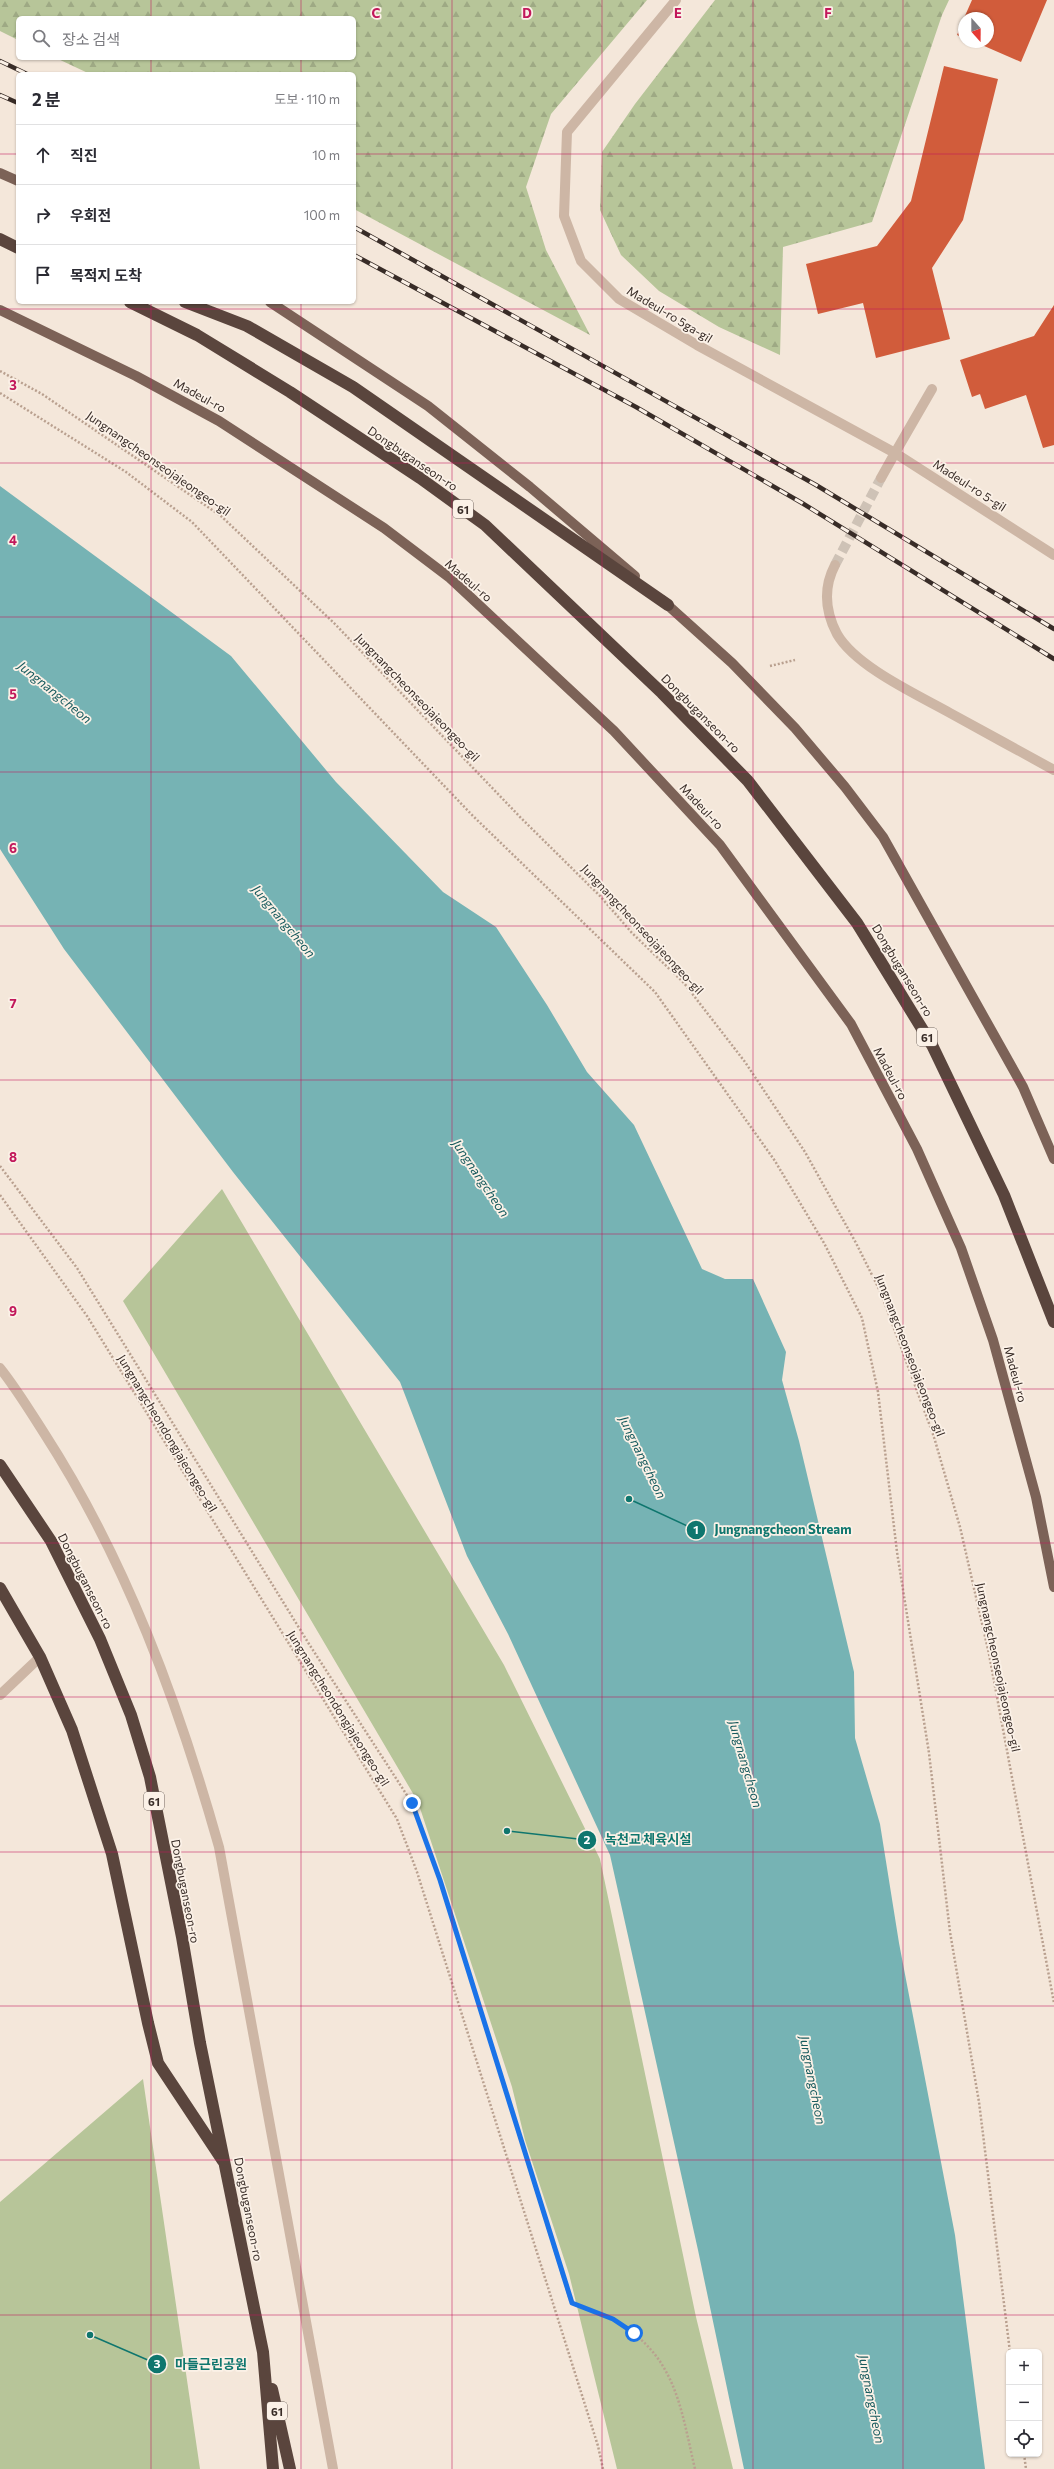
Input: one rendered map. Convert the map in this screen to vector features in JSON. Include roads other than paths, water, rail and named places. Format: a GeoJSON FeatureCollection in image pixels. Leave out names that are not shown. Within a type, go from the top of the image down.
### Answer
{"type":"FeatureCollection","features":[{"type":"Feature","properties":{"kind":"highway"},"geometry":{"type":"LineString","coordinates":[[0,239],[16,245]]}},
{"type":"Feature","properties":{"kind":"highway","name":"Dongbuganseon-ro"},"geometry":{"type":"LineString","coordinates":[[134,304],[197,335],[290,392],[420,478],[486,526],[662,693],[748,780],[857,923],[932,1045],[1004,1195],[1054,1322]]}},
{"type":"Feature","properties":{"kind":"highway"},"geometry":{"type":"LineString","coordinates":[[190,304],[247,326],[353,387],[668,605]]}},
{"type":"Feature","properties":{"kind":"highway","name":"Dongbuganseon-ro"},"geometry":{"type":"LineString","coordinates":[[0,1464],[51,1541],[100,1639],[131,1715],[150,1777],[182,1937],[200,2043],[227,2167],[263,2352],[290,2469]]}},
{"type":"Feature","properties":{"kind":"highway"},"geometry":{"type":"LineString","coordinates":[[0,1588],[40,1657],[72,1730],[112,1854],[158,2063],[227,2167]]}},
{"type":"Feature","properties":{"kind":"highway","name":"Dongbuganseon-ro"},"geometry":{"type":"LineString","coordinates":[[263,2352],[273,2469]]}},
{"type":"Feature","properties":{"kind":"main road"},"geometry":{"type":"LineString","coordinates":[[0,173],[16,180]]}},
{"type":"Feature","properties":{"kind":"main road"},"geometry":{"type":"LineString","coordinates":[[273,304],[428,406],[530,487],[668,605],[732,663],[795,728],[845,787],[883,837],[1023,1087],[1054,1159]]}},
{"type":"Feature","properties":{"kind":"main road","name":"Madeul-ro"},"geometry":{"type":"LineString","coordinates":[[0,310],[136,376],[219,420],[384,528],[450,578],[614,731],[720,845],[851,1024],[917,1149],[961,1248],[993,1340],[1034,1490],[1054,1588]]}},
{"type":"Feature","properties":{"kind":"street","name":"Madeul-ro 5ga-gil"},"geometry":{"type":"LineString","coordinates":[[676,0],[567,132],[564,216],[581,261],[619,299],[697,346],[896,453]]}},
{"type":"Feature","properties":{"kind":"street"},"geometry":{"type":"LineString","coordinates":[[881,478],[932,389]]}},
{"type":"Feature","properties":{"kind":"street","name":"Madeul-ro 5-gil"},"geometry":{"type":"LineString","coordinates":[[896,453],[1054,554]]}},
{"type":"Feature","properties":{"kind":"street"},"geometry":{"type":"LineString","coordinates":[[835,565],[828,578],[826,606],[838,635],[855,655],[891,680],[1054,770]]}},
{"type":"Feature","properties":{"kind":"street"},"geometry":{"type":"LineString","coordinates":[[0,1368],[74,1479],[125,1578],[197,1770],[218,1847],[333,2469]]}},
{"type":"Feature","properties":{"kind":"street"},"geometry":{"type":"LineString","coordinates":[[0,1695],[40,1657]]}},
{"type":"Feature","properties":{"kind":"water","name":"Jungnangcheon"},"geometry":{"type":"Polygon","coordinates":[[[0,486],[231,656],[336,782],[443,892],[496,927],[547,1005],[587,1072],[634,1125],[702,1269],[725,1279],[753,1279],[786,1352],[782,1380],[799,1441],[854,1672],[855,1738],[880,1824],[899,1943],[955,2235],[985,2469],[744,2469],[698,2250],[610,1855],[508,1634],[467,1556],[400,1382],[233,1172],[64,949],[0,849],[0,486]]]}},
{"type":"Feature","properties":{"kind":"tunnel"},"geometry":{"type":"LineString","coordinates":[[835,565],[881,478]]}},
{"type":"Feature","properties":{"kind":"railway"},"geometry":{"type":"LineString","coordinates":[[0,61],[23,72]]}},
{"type":"Feature","properties":{"kind":"railway"},"geometry":{"type":"LineString","coordinates":[[0,95],[16,102]]}},
{"type":"Feature","properties":{"kind":"railway"},"geometry":{"type":"LineString","coordinates":[[356,228],[816,485],[1054,629]]}},
{"type":"Feature","properties":{"kind":"railway"},"geometry":{"type":"LineString","coordinates":[[356,256],[636,407],[802,503],[1054,659]]}},
{"type":"Feature","properties":{"kind":"place","name":"Jungnangcheon Stream"},"geometry":{"type":"Point","coordinates":[629,1499]}},
{"type":"Feature","properties":{"kind":"place","name":"녹천교 체육시설"},"geometry":{"type":"Point","coordinates":[507,1831]}},
{"type":"Feature","properties":{"kind":"place","name":"마들근린공원"},"geometry":{"type":"Point","coordinates":[90,2335]}}]}
